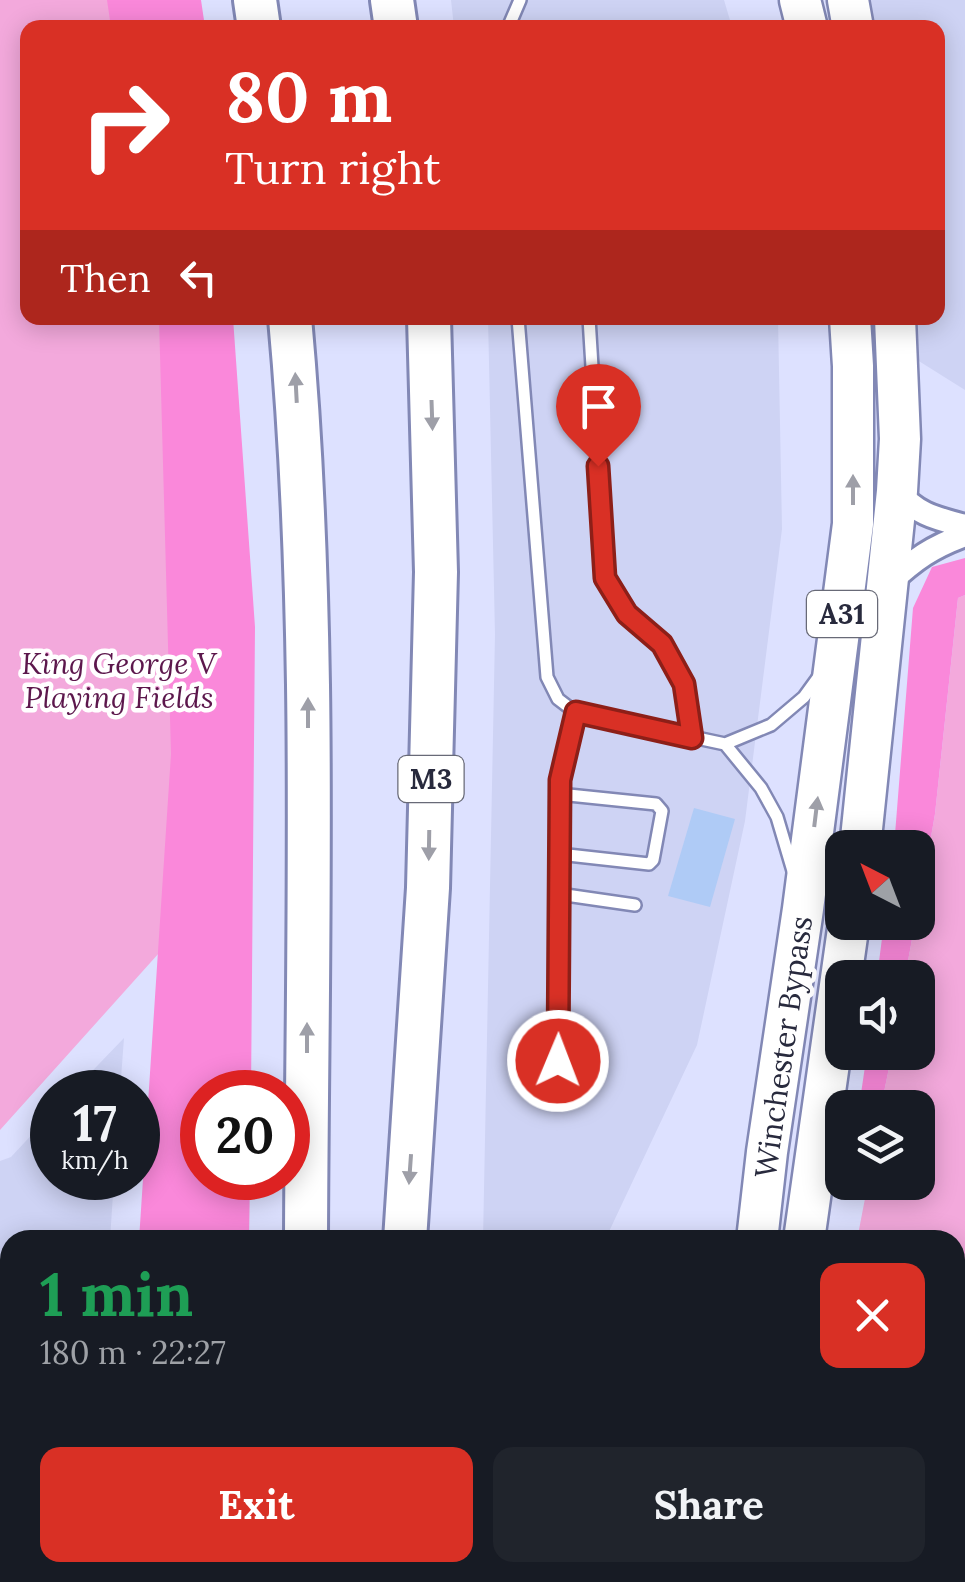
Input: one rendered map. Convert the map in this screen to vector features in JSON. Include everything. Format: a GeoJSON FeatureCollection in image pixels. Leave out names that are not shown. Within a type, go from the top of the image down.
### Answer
{"type":"FeatureCollection","features":[{"type":"Feature","properties":{"kind":"highway"},"geometry":{"type":"LineString","coordinates":[[290,325],[308,655],[306,1230]]}},
{"type":"Feature","properties":{"kind":"highway","name":"M3"},"geometry":{"type":"LineString","coordinates":[[406,1230],[428,888],[436,572],[429,325]]}},
{"type":"Feature","properties":{"kind":"highway","name":"Winchester Bypass"},"geometry":{"type":"LineString","coordinates":[[758,1230],[854,524],[850,325]]}},
{"type":"Feature","properties":{"kind":"highway","name":"A31"},"geometry":{"type":"LineString","coordinates":[[862,830],[897,491],[900,439],[895,325]]}},
{"type":"Feature","properties":{"kind":"highway","name":"Winchester Bypass"},"geometry":{"type":"LineString","coordinates":[[805,1230],[846,940]]}},
{"type":"Feature","properties":{"kind":"street"},"geometry":{"type":"LineString","coordinates":[[897,491],[908,504],[930,517],[965,526]]}},
{"type":"Feature","properties":{"kind":"street"},"geometry":{"type":"LineString","coordinates":[[889,583],[916,557],[965,535]]}},
{"type":"Feature","properties":{"kind":"lane"},"geometry":{"type":"LineString","coordinates":[[519,325],[547,676],[558,700],[576,712],[724,744],[771,726],[804,696],[836,655]]}},
{"type":"Feature","properties":{"kind":"lane"},"geometry":{"type":"LineString","coordinates":[[589,325],[605,578],[627,614],[662,644],[684,684],[692,738]]}},
{"type":"Feature","properties":{"kind":"lane"},"geometry":{"type":"LineString","coordinates":[[558,1061],[559,794],[564,755],[576,712]]}},
{"type":"Feature","properties":{"kind":"lane"},"geometry":{"type":"LineString","coordinates":[[724,744],[762,788],[777,817],[803,909]]}},
{"type":"Feature","properties":{"kind":"lane"},"geometry":{"type":"LineString","coordinates":[[559,794],[656,804],[662,811],[649,864],[559,854]]}},
{"type":"Feature","properties":{"kind":"lane"},"geometry":{"type":"LineString","coordinates":[[559,894],[635,905]]}},
{"type":"Feature","properties":{"kind":"shaded area"},"geometry":{"type":"Polygon","coordinates":[[[107,0],[201,0],[204,20],[110,20],[107,0]]]}},
{"type":"Feature","properties":{"kind":"shaded area"},"geometry":{"type":"Polygon","coordinates":[[[451,0],[724,0],[730,20],[453,20],[451,0]]]}},
{"type":"Feature","properties":{"kind":"shaded area"},"geometry":{"type":"Polygon","coordinates":[[[866,0],[965,0],[965,390],[914,358],[910,325],[945,325],[945,20],[869,20],[866,0]]]}},
{"type":"Feature","properties":{"kind":"shaded area"},"geometry":{"type":"Polygon","coordinates":[[[159,325],[233,325],[255,627],[251,1070],[180,1070],[180,1200],[250,1200],[249,1230],[140,1230],[142,1200],[160,1200],[160,1070],[150,1070],[171,754],[159,325]]]}},
{"type":"Feature","properties":{"kind":"shaded area"},"geometry":{"type":"Polygon","coordinates":[[[488,325],[778,325],[782,529],[745,821],[697,1045],[610,1230],[483,1230],[495,634],[488,325]]]}},
{"type":"Feature","properties":{"kind":"shaded area"},"geometry":{"type":"Polygon","coordinates":[[[965,558],[965,595],[958,598],[935,814],[932,830],[895,830],[913,608],[932,567],[965,558]]]}},
{"type":"Feature","properties":{"kind":"shaded area"},"geometry":{"type":"Polygon","coordinates":[[[882,940],[912,940],[908,960],[879,960],[882,940]]]}},
{"type":"Feature","properties":{"kind":"shaded area"},"geometry":{"type":"Polygon","coordinates":[[[124,1038],[122,1070],[93,1070],[124,1038]]]}},
{"type":"Feature","properties":{"kind":"shaded area"},"geometry":{"type":"Polygon","coordinates":[[[864,1070],[889,1070],[884,1090],[862,1090],[864,1070]]]}},
{"type":"Feature","properties":{"kind":"shaded area"},"geometry":{"type":"Polygon","coordinates":[[[30,1137],[30,1200],[113,1200],[111,1230],[0,1230],[0,1161],[11,1157],[30,1137]]]}},
{"type":"Feature","properties":{"kind":"green space","name":"King George V Playing Fields"},"geometry":{"type":"Polygon","coordinates":[[[0,0],[168,0],[171,20],[20,20],[20,325],[208,325],[230,874],[54,1070],[30,1070],[30,1097],[0,1130],[0,0]]]}},
{"type":"Feature","properties":{"kind":"green space"},"geometry":{"type":"Polygon","coordinates":[[[965,595],[965,1230],[859,1230],[865,1200],[935,1200],[935,1090],[884,1090],[889,1070],[935,1070],[935,960],[908,960],[912,940],[935,940],[935,814],[958,598],[965,595]]]}},
{"type":"Feature","properties":{"kind":"building"},"geometry":{"type":"Polygon","coordinates":[[[694,808],[735,819],[710,907],[668,896],[694,808]]]}},
{"type":"Feature","properties":{"kind":"route"},"geometry":{"type":"LineString","coordinates":[[558,1061],[560,780],[576,712],[692,738],[684,684],[662,644],[627,614],[605,578],[598,466]]}}]}
